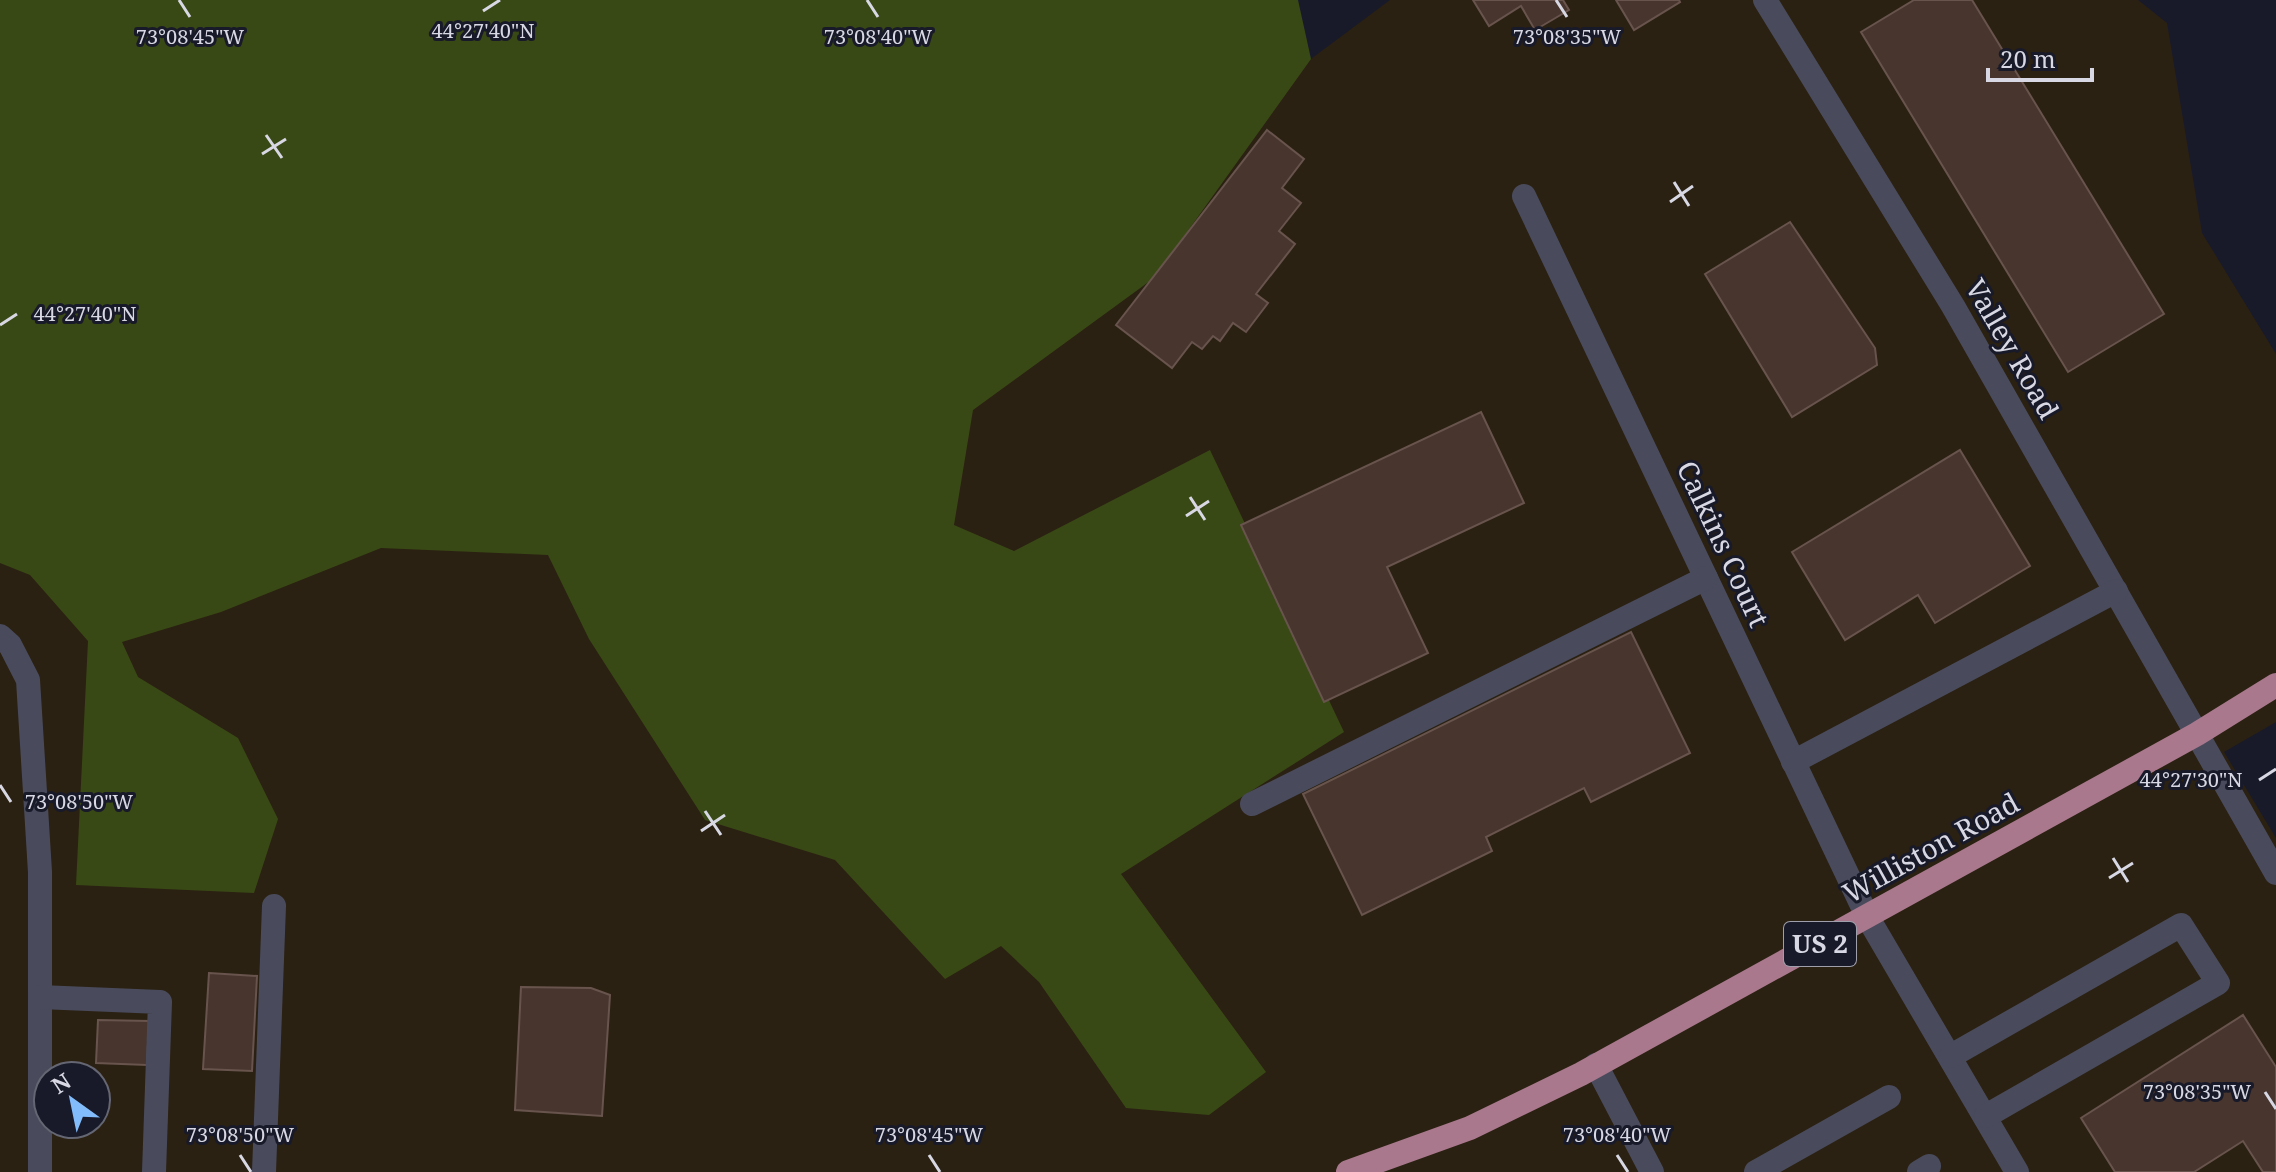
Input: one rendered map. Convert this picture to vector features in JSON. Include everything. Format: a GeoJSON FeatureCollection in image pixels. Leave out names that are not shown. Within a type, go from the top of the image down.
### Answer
{"type":"FeatureCollection","features":[{"type":"Feature","properties":{"kind":"main road","name":"Williston Road"},"geometry":{"type":"LineString","coordinates":[[1348,1172],[1470,1128],[1596,1065],[1868,918],[2197,734],[2276,685]]}},
{"type":"Feature","properties":{"kind":"street","name":"Valley Road"},"geometry":{"type":"LineString","coordinates":[[1765,0],[1953,306],[2276,873]]}},
{"type":"Feature","properties":{"kind":"street","name":"Calkins Court"},"geometry":{"type":"LineString","coordinates":[[1524,196],[1868,918],[2017,1172]]}},
{"type":"Feature","properties":{"kind":"street"},"geometry":{"type":"LineString","coordinates":[[1252,804],[1706,578]]}},
{"type":"Feature","properties":{"kind":"street"},"geometry":{"type":"LineString","coordinates":[[1793,762],[2116,591]]}},
{"type":"Feature","properties":{"kind":"street"},"geometry":{"type":"LineString","coordinates":[[0,636],[10,645],[28,680],[40,872],[40,1172]]}},
{"type":"Feature","properties":{"kind":"street"},"geometry":{"type":"LineString","coordinates":[[264,1172],[274,906]]}},
{"type":"Feature","properties":{"kind":"street"},"geometry":{"type":"LineString","coordinates":[[1951,1056],[2181,925],[2218,983],[1986,1116]]}},
{"type":"Feature","properties":{"kind":"street"},"geometry":{"type":"LineString","coordinates":[[40,997],[160,1002],[154,1172]]}},
{"type":"Feature","properties":{"kind":"street"},"geometry":{"type":"LineString","coordinates":[[1596,1065],[1652,1172]]}},
{"type":"Feature","properties":{"kind":"street"},"geometry":{"type":"LineString","coordinates":[[1756,1172],[1889,1097]]}},
{"type":"Feature","properties":{"kind":"shaded area"},"geometry":{"type":"Polygon","coordinates":[[[1390,0],[2138,0],[2167,23],[2202,233],[2276,354],[2276,722],[2224,752],[2276,838],[2276,1172],[0,1172],[0,541],[1311,59],[1390,0]]]}},
{"type":"Feature","properties":{"kind":"green space"},"geometry":{"type":"Polygon","coordinates":[[[0,0],[1298,0],[1311,59],[1154,278],[973,410],[954,525],[1014,551],[1210,450],[1344,732],[1121,874],[1266,1072],[1209,1115],[1126,1108],[1039,982],[1001,946],[945,979],[835,860],[705,820],[589,639],[548,555],[381,548],[221,612],[122,642],[138,677],[238,738],[278,819],[254,893],[76,885],[88,641],[30,575],[0,563],[0,0]]]}},
{"type":"Feature","properties":{"kind":"building"},"geometry":{"type":"Polygon","coordinates":[[[1473,0],[1563,0],[1569,10],[1535,30],[1521,6],[1489,26],[1473,0]]]}},
{"type":"Feature","properties":{"kind":"building"},"geometry":{"type":"Polygon","coordinates":[[[1616,0],[1679,0],[1680,2],[1634,30],[1616,0]]]}},
{"type":"Feature","properties":{"kind":"building"},"geometry":{"type":"Polygon","coordinates":[[[1914,0],[1972,0],[2164,314],[2068,372],[1861,32],[1914,0]]]}},
{"type":"Feature","properties":{"kind":"building"},"geometry":{"type":"Polygon","coordinates":[[[1267,130],[1304,159],[1282,188],[1301,203],[1279,231],[1295,244],[1256,294],[1268,303],[1246,332],[1233,323],[1220,341],[1213,336],[1202,349],[1192,342],[1172,368],[1116,325],[1267,130]]]}},
{"type":"Feature","properties":{"kind":"building"},"geometry":{"type":"Polygon","coordinates":[[[1790,222],[1875,348],[1877,365],[1792,417],[1705,274],[1790,222]]]}},
{"type":"Feature","properties":{"kind":"building"},"geometry":{"type":"Polygon","coordinates":[[[1481,412],[1524,503],[1387,567],[1428,653],[1324,702],[1241,525],[1481,412]]]}},
{"type":"Feature","properties":{"kind":"building"},"geometry":{"type":"Polygon","coordinates":[[[1960,450],[2030,566],[1935,623],[1918,595],[1845,640],[1792,552],[1960,450]]]}},
{"type":"Feature","properties":{"kind":"building"},"geometry":{"type":"Polygon","coordinates":[[[1631,632],[1690,753],[1591,802],[1584,788],[1486,837],[1492,851],[1362,915],[1303,794],[1631,632]]]}},
{"type":"Feature","properties":{"kind":"building"},"geometry":{"type":"Polygon","coordinates":[[[209,973],[257,976],[252,1071],[203,1069],[209,973]]]}},
{"type":"Feature","properties":{"kind":"building"},"geometry":{"type":"Polygon","coordinates":[[[521,987],[591,988],[610,995],[602,1116],[515,1110],[521,987]]]}},
{"type":"Feature","properties":{"kind":"building"},"geometry":{"type":"Polygon","coordinates":[[[2243,1015],[2276,1067],[2276,1172],[2263,1172],[2243,1141],[2194,1172],[2115,1172],[2081,1118],[2243,1015]]]}},
{"type":"Feature","properties":{"kind":"building"},"geometry":{"type":"Polygon","coordinates":[[[98,1020],[149,1021],[147,1065],[96,1060],[98,1020]]]}}]}
